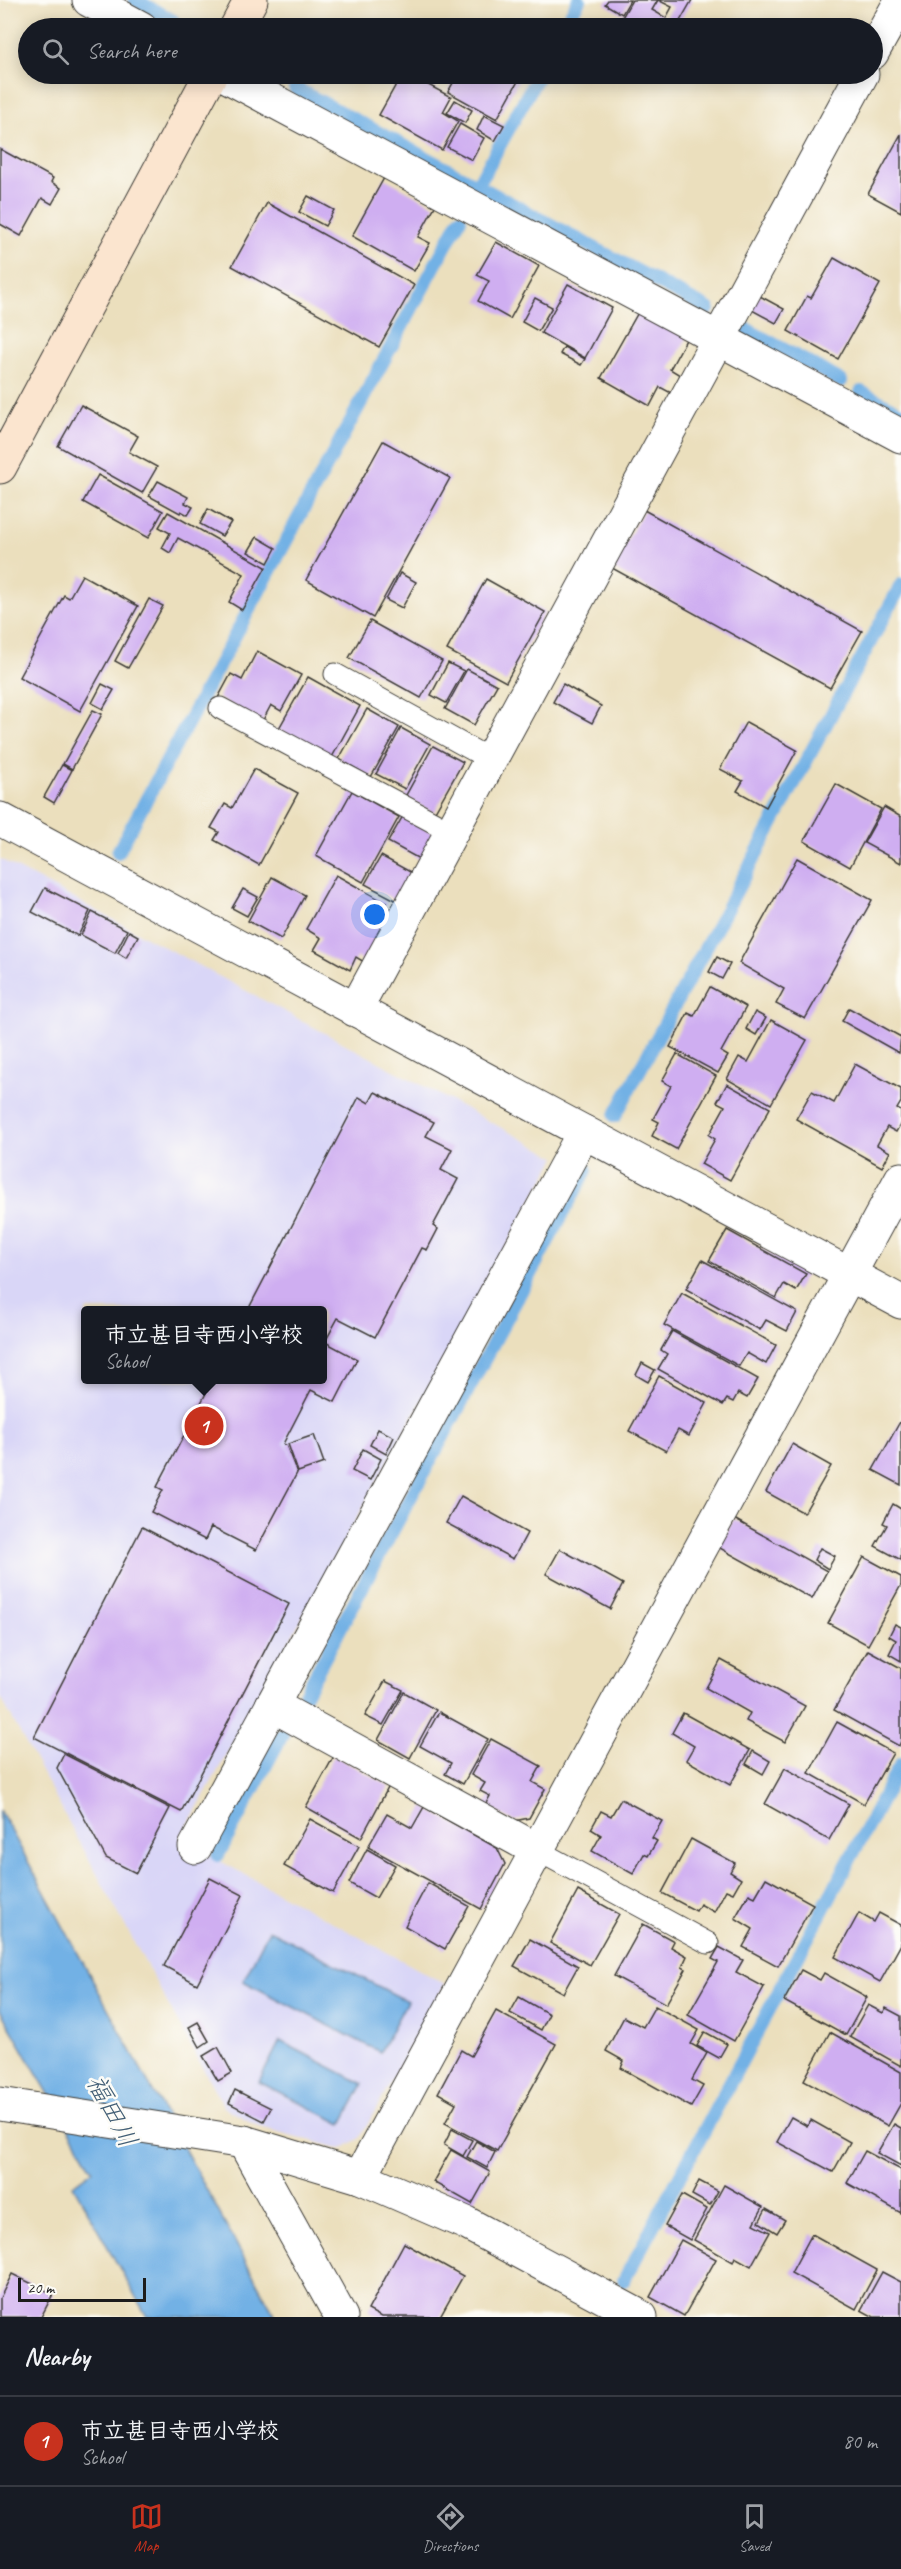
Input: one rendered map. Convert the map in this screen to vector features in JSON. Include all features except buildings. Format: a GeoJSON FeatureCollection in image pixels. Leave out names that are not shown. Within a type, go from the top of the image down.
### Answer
{"type":"FeatureCollection","features":[{"type":"Feature","properties":{"kind":"street"},"geometry":{"type":"LineString","coordinates":[[89,0],[122,18]]}},
{"type":"Feature","properties":{"kind":"street"},"geometry":{"type":"LineString","coordinates":[[241,18],[251,0]]}},
{"type":"Feature","properties":{"kind":"street"},"geometry":{"type":"LineString","coordinates":[[883,36],[900,6]]}},
{"type":"Feature","properties":{"kind":"street"},"geometry":{"type":"LineString","coordinates":[[0,467],[206,84]]}},
{"type":"Feature","properties":{"kind":"street"},"geometry":{"type":"LineString","coordinates":[[241,84],[901,436]]}},
{"type":"Feature","properties":{"kind":"street"},"geometry":{"type":"LineString","coordinates":[[356,1010],[857,84]]}},
{"type":"Feature","properties":{"kind":"street"},"geometry":{"type":"LineString","coordinates":[[0,819],[901,1302]]}},
{"type":"Feature","properties":{"kind":"street"},"geometry":{"type":"LineString","coordinates":[[195,1847],[584,1132]]}},
{"type":"Feature","properties":{"kind":"street"},"geometry":{"type":"LineString","coordinates":[[360,2177],[901,1179]]}},
{"type":"Feature","properties":{"kind":"street"},"geometry":{"type":"LineString","coordinates":[[272,1705],[537,1850]]}},
{"type":"Feature","properties":{"kind":"street"},"geometry":{"type":"LineString","coordinates":[[2,2104],[234,2140],[360,2177],[466,2223],[641,2317]]}},
{"type":"Feature","properties":{"kind":"street"},"geometry":{"type":"LineString","coordinates":[[234,2140],[341,2317]]}},
{"type":"Feature","properties":{"kind":"lane"},"geometry":{"type":"LineString","coordinates":[[335,674],[491,760]]}},
{"type":"Feature","properties":{"kind":"lane"},"geometry":{"type":"LineString","coordinates":[[220,708],[452,832]]}},
{"type":"Feature","properties":{"kind":"lane"},"geometry":{"type":"LineString","coordinates":[[537,1850],[708,1943]]}},
{"type":"Feature","properties":{"kind":"shaded area"},"geometry":{"type":"Polygon","coordinates":[[[0,859],[556,1157],[180,1839],[445,1984],[360,2138],[342,2149],[260,2127],[224,2107],[0,1696],[0,859]]]}},
{"type":"Feature","properties":{"kind":"water","name":"福田川"},"geometry":{"type":"Polygon","coordinates":[[[0,1810],[276,2317],[147,2317],[73,2185],[93,2170],[0,2010],[0,1810]]]}},
{"type":"Feature","properties":{"kind":"water"},"geometry":{"type":"Polygon","coordinates":[[[269,1930],[407,2001],[380,2052],[243,1981],[269,1930]]]}},
{"type":"Feature","properties":{"kind":"water"},"geometry":{"type":"Polygon","coordinates":[[[280,2041],[363,2084],[342,2124],[259,2082],[280,2041]]]}},
{"type":"Feature","properties":{"kind":"waterway"},"geometry":{"type":"LineString","coordinates":[[135,0],[168,18]]}},
{"type":"Feature","properties":{"kind":"waterway"},"geometry":{"type":"LineString","coordinates":[[569,18],[579,0]]}},
{"type":"Feature","properties":{"kind":"waterway"},"geometry":{"type":"LineString","coordinates":[[477,186],[533,84]]}},
{"type":"Feature","properties":{"kind":"waterway"},"geometry":{"type":"LineString","coordinates":[[295,88],[708,309]]}},
{"type":"Feature","properties":{"kind":"waterway"},"geometry":{"type":"LineString","coordinates":[[118,852],[460,219]]}},
{"type":"Feature","properties":{"kind":"waterway"},"geometry":{"type":"LineString","coordinates":[[746,329],[841,381]]}},
{"type":"Feature","properties":{"kind":"waterway"},"geometry":{"type":"LineString","coordinates":[[861,392],[901,413]]}},
{"type":"Feature","properties":{"kind":"waterway"},"geometry":{"type":"LineString","coordinates":[[615,1116],[901,585]]}},
{"type":"Feature","properties":{"kind":"waterway"},"geometry":{"type":"LineString","coordinates":[[305,1694],[586,1170]]}},
{"type":"Feature","properties":{"kind":"waterway"},"geometry":{"type":"LineString","coordinates":[[218,1855],[282,1735]]}},
{"type":"Feature","properties":{"kind":"waterway"},"geometry":{"type":"LineString","coordinates":[[624,2280],[901,1764]]}},
{"type":"Feature","properties":{"kind":"place","name":"市立甚目寺西小学校"},"geometry":{"type":"Point","coordinates":[204,1426]}}]}
